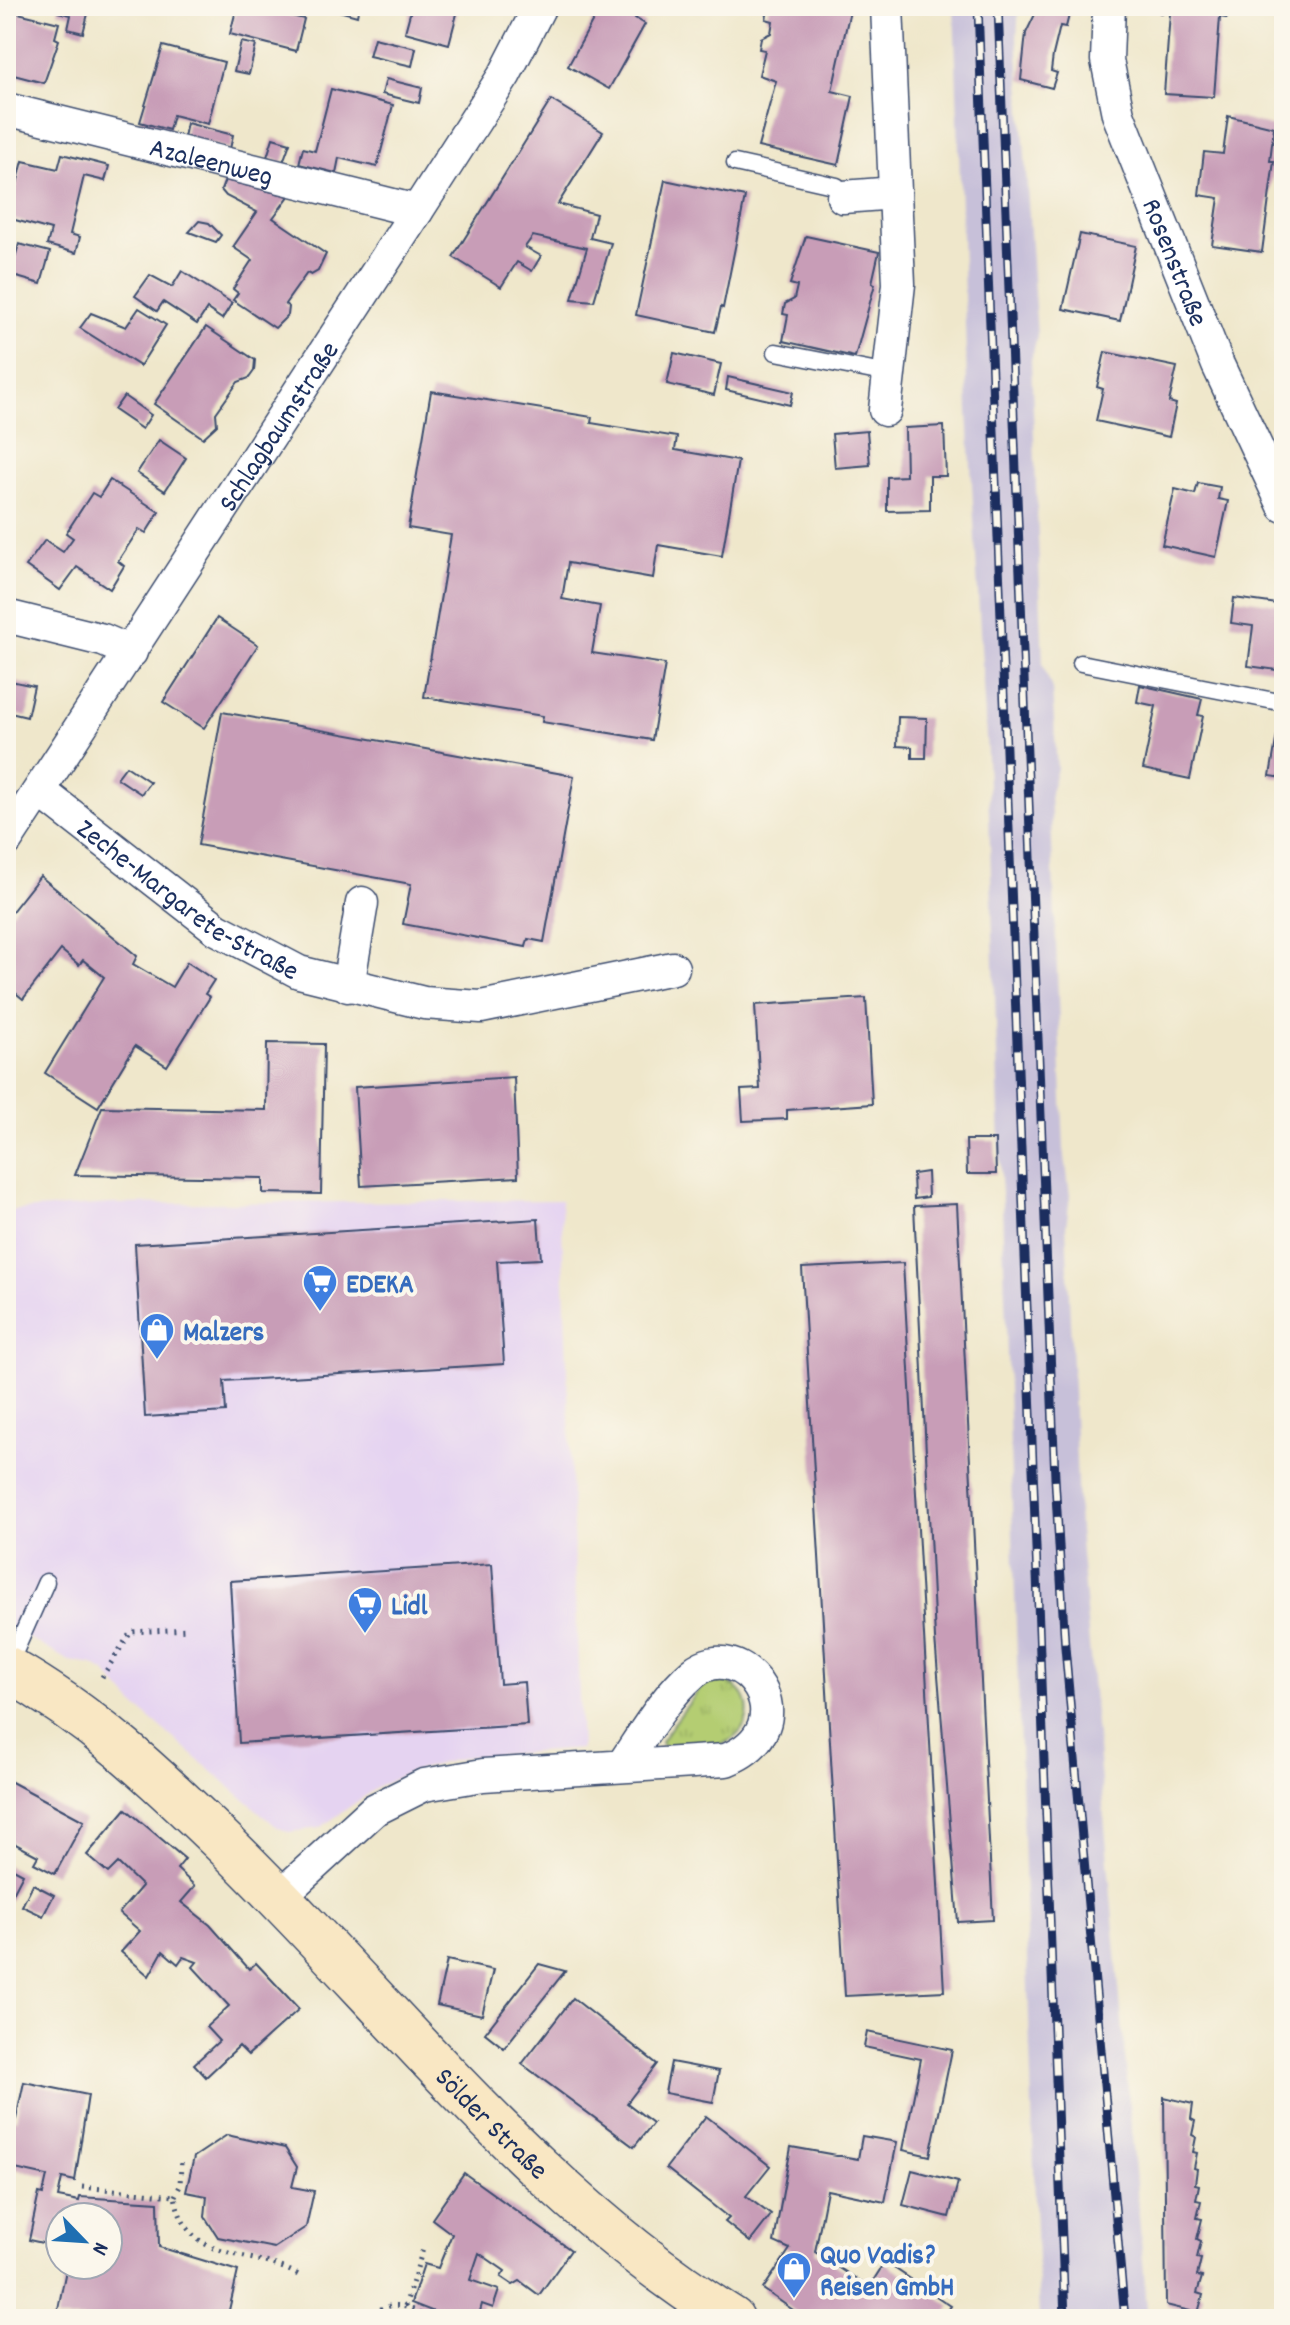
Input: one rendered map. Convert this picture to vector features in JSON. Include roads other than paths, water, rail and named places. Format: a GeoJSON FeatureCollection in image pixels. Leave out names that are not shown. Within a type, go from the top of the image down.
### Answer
{"type":"FeatureCollection","features":[{"type":"Feature","properties":{"kind":"main road","name":"Sölder Straße"},"geometry":{"type":"LineString","coordinates":[[7,1668],[133,1754],[279,1897],[449,2078],[565,2192],[637,2252],[732,2319]]}},
{"type":"Feature","properties":{"kind":"street","name":"Schlagbaumstraße"},"geometry":{"type":"LineString","coordinates":[[6,841],[505,74],[540,6]]}},
{"type":"Feature","properties":{"kind":"street"},"geometry":{"type":"LineString","coordinates":[[885,410],[899,284],[887,6]]}},
{"type":"Feature","properties":{"kind":"street","name":"Rosenstraße"},"geometry":{"type":"LineString","coordinates":[[1109,6],[1107,60],[1118,114],[1218,365],[1284,506]]}},
{"type":"Feature","properties":{"kind":"street","name":"Azaleenweg"},"geometry":{"type":"LineString","coordinates":[[6,109],[417,211]]}},
{"type":"Feature","properties":{"kind":"street"},"geometry":{"type":"LineString","coordinates":[[843,197],[895,193]]}},
{"type":"Feature","properties":{"kind":"street"},"geometry":{"type":"LineString","coordinates":[[6,616],[103,640],[131,652]]}},
{"type":"Feature","properties":{"kind":"street","name":"Zeche-Margarete-Straße"},"geometry":{"type":"LineString","coordinates":[[40,791],[217,929],[299,972],[348,986],[424,1003],[481,1007],[673,968]]}},
{"type":"Feature","properties":{"kind":"street"},"geometry":{"type":"LineString","coordinates":[[348,986],[362,903]]}},
{"type":"Feature","properties":{"kind":"street"},"geometry":{"type":"LineString","coordinates":[[279,1897],[374,1810],[424,1785],[483,1775],[622,1766]]}},
{"type":"Feature","properties":{"kind":"lane"},"geometry":{"type":"LineString","coordinates":[[735,163],[837,186],[843,197]]}},
{"type":"Feature","properties":{"kind":"lane"},"geometry":{"type":"LineString","coordinates":[[776,352],[888,374]]}},
{"type":"Feature","properties":{"kind":"lane"},"geometry":{"type":"LineString","coordinates":[[1081,663],[1284,703]]}},
{"type":"Feature","properties":{"kind":"lane"},"geometry":{"type":"LineString","coordinates":[[7,1668],[46,1582]]}},
{"type":"Feature","properties":{"kind":"railway"},"geometry":{"type":"LineString","coordinates":[[978,6],[1065,2319]]}},
{"type":"Feature","properties":{"kind":"railway"},"geometry":{"type":"LineString","coordinates":[[998,6],[1055,1478],[1065,1647],[1125,2319]]}},
{"type":"Feature","properties":{"kind":"place","name":"EDEKA"},"geometry":{"type":"Point","coordinates":[320,1313]}},
{"type":"Feature","properties":{"kind":"place","name":"Malzers"},"geometry":{"type":"Point","coordinates":[157,1361]}},
{"type":"Feature","properties":{"kind":"place","name":"Lidl"},"geometry":{"type":"Point","coordinates":[365,1635]}},
{"type":"Feature","properties":{"kind":"place","name":"Quo Vadis? Reisen GmbH"},"geometry":{"type":"Point","coordinates":[794,2300]}}]}
